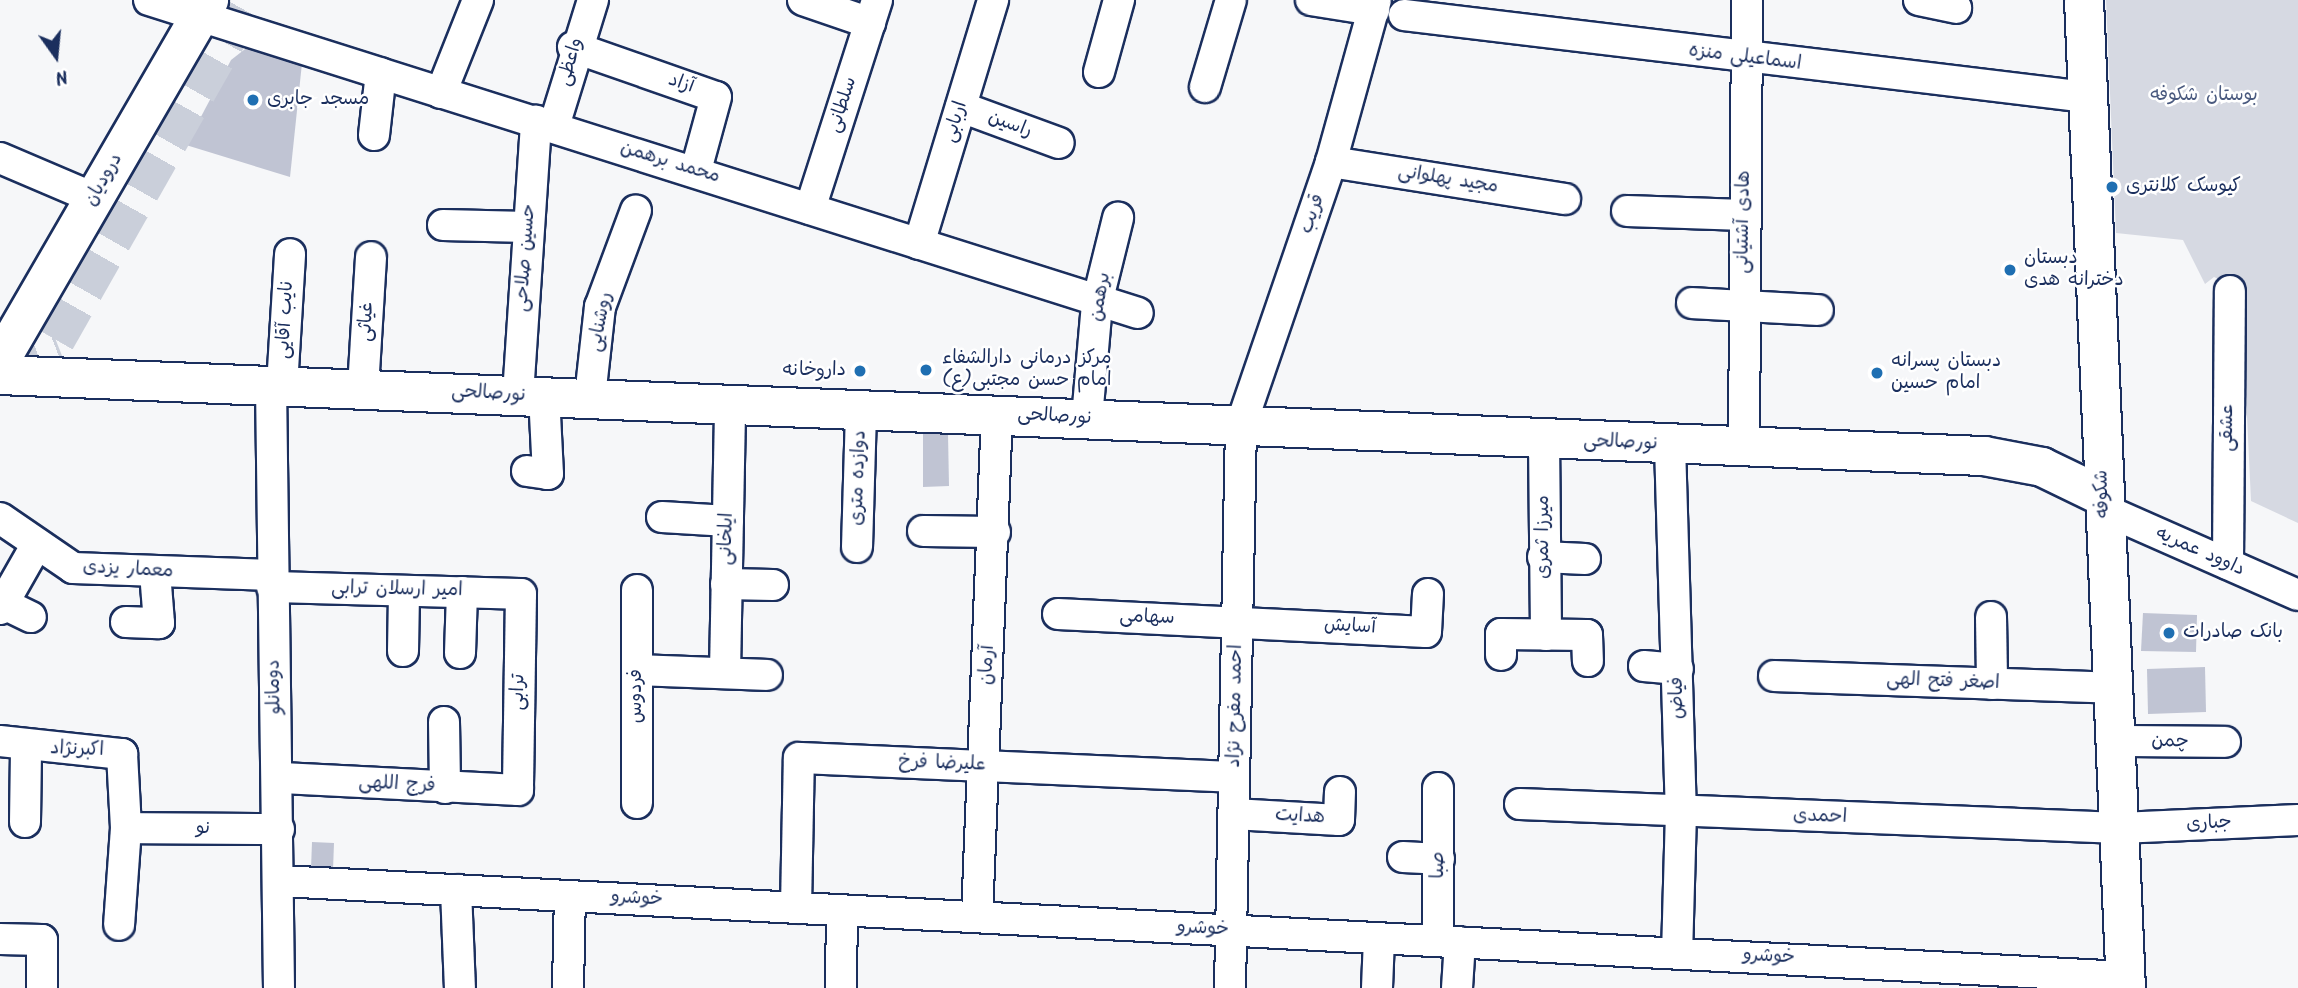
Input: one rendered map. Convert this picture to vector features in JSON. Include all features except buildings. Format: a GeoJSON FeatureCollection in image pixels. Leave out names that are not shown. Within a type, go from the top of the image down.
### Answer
{"type":"FeatureCollection","features":[{"type":"Feature","properties":{"kind":"main road","name":"شکوفه"},"geometry":{"type":"LineString","coordinates":[[2084,0],[2103,502],[2126,983]]}},
{"type":"Feature","properties":{"kind":"main road","name":"درودیان"},"geometry":{"type":"LineString","coordinates":[[0,361],[204,8]]}},
{"type":"Feature","properties":{"kind":"main road","name":"نورصالحی"},"geometry":{"type":"LineString","coordinates":[[0,375],[590,397],[730,406],[861,408],[1544,440],[1744,444],[1984,456],[2042,467],[2103,502]]}},
{"type":"Feature","properties":{"kind":"street","name":"محمد برهمن"},"geometry":{"type":"LineString","coordinates":[[149,0],[204,8],[441,93],[696,170],[1097,303],[1138,313]]}},
{"type":"Feature","properties":{"kind":"street"},"geometry":{"type":"LineString","coordinates":[[441,93],[478,0]]}},
{"type":"Feature","properties":{"kind":"street"},"geometry":{"type":"LineString","coordinates":[[803,0],[873,12]]}},
{"type":"Feature","properties":{"kind":"street","name":"اربابی"},"geometry":{"type":"LineString","coordinates":[[919,244],[993,0]]}},
{"type":"Feature","properties":{"kind":"street"},"geometry":{"type":"LineString","coordinates":[[1099,72],[1119,0]]}},
{"type":"Feature","properties":{"kind":"street"},"geometry":{"type":"LineString","coordinates":[[1205,87],[1230,0]]}},
{"type":"Feature","properties":{"kind":"street"},"geometry":{"type":"LineString","coordinates":[[1311,0],[1375,5]]}},
{"type":"Feature","properties":{"kind":"street","name":"هادی آشتیانی"},"geometry":{"type":"LineString","coordinates":[[1744,444],[1747,0]]}},
{"type":"Feature","properties":{"kind":"street"},"geometry":{"type":"LineString","coordinates":[[1919,0],[1956,8]]}},
{"type":"Feature","properties":{"kind":"street","name":"واعظی"},"geometry":{"type":"LineString","coordinates":[[545,123],[573,47],[584,2]]}},
{"type":"Feature","properties":{"kind":"street","name":"قریب"},"geometry":{"type":"LineString","coordinates":[[1241,425],[1331,162],[1375,5]]}},
{"type":"Feature","properties":{"kind":"street","name":"سلطانی"},"geometry":{"type":"LineString","coordinates":[[810,209],[873,12]]}},
{"type":"Feature","properties":{"kind":"street","name":"اسماعیلی منزه"},"geometry":{"type":"LineString","coordinates":[[1404,15],[1747,59],[2087,97]]}},
{"type":"Feature","properties":{"kind":"street","name":"آزاد"},"geometry":{"type":"LineString","coordinates":[[573,47],[716,97],[696,170]]}},
{"type":"Feature","properties":{"kind":"street"},"geometry":{"type":"LineString","coordinates":[[374,135],[381,73]]}},
{"type":"Feature","properties":{"kind":"street","name":"راسین"},"geometry":{"type":"LineString","coordinates":[[961,107],[1059,143]]}},
{"type":"Feature","properties":{"kind":"street","name":"حسین صلاحی"},"geometry":{"type":"LineString","coordinates":[[527,471],[548,474],[531,396],[528,227],[545,123]]}},
{"type":"Feature","properties":{"kind":"street"},"geometry":{"type":"LineString","coordinates":[[0,158],[94,198]]}},
{"type":"Feature","properties":{"kind":"street","name":"مجید پهلوانی"},"geometry":{"type":"LineString","coordinates":[[1331,162],[1564,199]]}},
{"type":"Feature","properties":{"kind":"street","name":"روشنایی"},"geometry":{"type":"LineString","coordinates":[[590,397],[600,307],[636,210]]}},
{"type":"Feature","properties":{"kind":"street"},"geometry":{"type":"LineString","coordinates":[[1627,211],[1744,215]]}},
{"type":"Feature","properties":{"kind":"street","name":"برهمن"},"geometry":{"type":"LineString","coordinates":[[1087,418],[1097,303],[1118,218]]}},
{"type":"Feature","properties":{"kind":"street"},"geometry":{"type":"LineString","coordinates":[[443,225],[528,227]]}},
{"type":"Feature","properties":{"kind":"street","name":"نایب آقایی"},"geometry":{"type":"LineString","coordinates":[[276,386],[290,254]]}},
{"type":"Feature","properties":{"kind":"street","name":"غیاثی"},"geometry":{"type":"LineString","coordinates":[[363,388],[371,257]]}},
{"type":"Feature","properties":{"kind":"street","name":"عشقی"},"geometry":{"type":"LineString","coordinates":[[2228,564],[2230,291]]}},
{"type":"Feature","properties":{"kind":"street"},"geometry":{"type":"LineString","coordinates":[[1692,303],[1818,310]]}},
{"type":"Feature","properties":{"kind":"street","name":"دومانلو"},"geometry":{"type":"LineString","coordinates":[[276,386],[272,581],[280,881],[279,988]]}},
{"type":"Feature","properties":{"kind":"street","name":"ایلخانی"},"geometry":{"type":"LineString","coordinates":[[725,672],[730,406]]}},
{"type":"Feature","properties":{"kind":"street","name":"دوازده متری"},"geometry":{"type":"LineString","coordinates":[[857,547],[861,408]]}},
{"type":"Feature","properties":{"kind":"street","name":"آرمان"},"geometry":{"type":"LineString","coordinates":[[977,917],[995,532],[997,414]]}},
{"type":"Feature","properties":{"kind":"street","name":"احمد مفرح نژاد"},"geometry":{"type":"LineString","coordinates":[[1230,988],[1241,425]]}},
{"type":"Feature","properties":{"kind":"street","name":"میرزا ثمری"},"geometry":{"type":"LineString","coordinates":[[1544,440],[1543,557],[1546,635]]}},
{"type":"Feature","properties":{"kind":"street","name":"فیاض"},"geometry":{"type":"LineString","coordinates":[[1670,444],[1681,812],[1677,951]]}},
{"type":"Feature","properties":{"kind":"street","name":"داوود عمریه"},"geometry":{"type":"LineString","coordinates":[[2103,502],[2228,564],[2298,595]]}},
{"type":"Feature","properties":{"kind":"street"},"geometry":{"type":"LineString","coordinates":[[662,517],[728,521]]}},
{"type":"Feature","properties":{"kind":"street","name":"معمار یزدی"},"geometry":{"type":"LineString","coordinates":[[0,518],[73,568],[272,581]]}},
{"type":"Feature","properties":{"kind":"street"},"geometry":{"type":"LineString","coordinates":[[923,531],[995,532]]}},
{"type":"Feature","properties":{"kind":"street"},"geometry":{"type":"LineString","coordinates":[[31,617],[1,606],[37,544]]}},
{"type":"Feature","properties":{"kind":"street"},"geometry":{"type":"LineString","coordinates":[[1543,557],[1585,559]]}},
{"type":"Feature","properties":{"kind":"street"},"geometry":{"type":"LineString","coordinates":[[127,622],[159,624],[155,572]]}},
{"type":"Feature","properties":{"kind":"street","name":"امیر ارسلان ترابی"},"geometry":{"type":"LineString","coordinates":[[272,581],[404,591],[521,594]]}},
{"type":"Feature","properties":{"kind":"street"},"geometry":{"type":"LineString","coordinates":[[726,584],[773,585]]}},
{"type":"Feature","properties":{"kind":"street","name":"فردوس"},"geometry":{"type":"LineString","coordinates":[[636,803],[637,590]]}},
{"type":"Feature","properties":{"kind":"street"},"geometry":{"type":"LineString","coordinates":[[403,650],[404,591]]}},
{"type":"Feature","properties":{"kind":"street"},"geometry":{"type":"LineString","coordinates":[[460,653],[462,592]]}},
{"type":"Feature","properties":{"kind":"street","name":"ترابی"},"geometry":{"type":"LineString","coordinates":[[517,790],[521,594]]}},
{"type":"Feature","properties":{"kind":"street","name":"آسایش"},"geometry":{"type":"LineString","coordinates":[[1237,621],[1426,632],[1428,594]]}},
{"type":"Feature","properties":{"kind":"street","name":"سهامی"},"geometry":{"type":"LineString","coordinates":[[1058,614],[1237,621]]}},
{"type":"Feature","properties":{"kind":"street"},"geometry":{"type":"LineString","coordinates":[[1991,617],[1992,684]]}},
{"type":"Feature","properties":{"kind":"street"},"geometry":{"type":"LineString","coordinates":[[1501,645],[1546,635],[1588,648]]}},
{"type":"Feature","properties":{"kind":"street"},"geometry":{"type":"LineString","coordinates":[[1644,666],[1678,669]]}},
{"type":"Feature","properties":{"kind":"street"},"geometry":{"type":"LineString","coordinates":[[638,670],[767,675]]}},
{"type":"Feature","properties":{"kind":"street","name":"اصغر فتح الهی"},"geometry":{"type":"LineString","coordinates":[[1774,676],[2112,688]]}},
{"type":"Feature","properties":{"kind":"street"},"geometry":{"type":"LineString","coordinates":[[444,722],[445,788]]}},
{"type":"Feature","properties":{"kind":"street","name":"چمن"},"geometry":{"type":"LineString","coordinates":[[2114,741],[2225,742]]}},
{"type":"Feature","properties":{"kind":"street"},"geometry":{"type":"LineString","coordinates":[[13,744],[24,822]]}},
{"type":"Feature","properties":{"kind":"street","name":"اکبرنژاد"},"geometry":{"type":"LineString","coordinates":[[13,744],[121,754],[126,828]]}},
{"type":"Feature","properties":{"kind":"street","name":"علیرضا فرخ"},"geometry":{"type":"LineString","coordinates":[[796,908],[799,758],[1234,777]]}},
{"type":"Feature","properties":{"kind":"street","name":"فرج اللهی"},"geometry":{"type":"LineString","coordinates":[[277,778],[517,790]]}},
{"type":"Feature","properties":{"kind":"street","name":"صبا"},"geometry":{"type":"LineString","coordinates":[[1438,788],[1439,859],[1457,988]]}},
{"type":"Feature","properties":{"kind":"street","name":"هدایت"},"geometry":{"type":"LineString","coordinates":[[1233,814],[1339,820],[1340,792]]}},
{"type":"Feature","properties":{"kind":"street","name":"احمدی"},"geometry":{"type":"LineString","coordinates":[[1520,804],[2120,828]]}},
{"type":"Feature","properties":{"kind":"street","name":"جباری"},"geometry":{"type":"LineString","coordinates":[[2120,828],[2298,820]]}},
{"type":"Feature","properties":{"kind":"street"},"geometry":{"type":"LineString","coordinates":[[119,925],[126,828]]}},
{"type":"Feature","properties":{"kind":"street","name":"نو"},"geometry":{"type":"LineString","coordinates":[[126,828],[279,829]]}},
{"type":"Feature","properties":{"kind":"street"},"geometry":{"type":"LineString","coordinates":[[1403,857],[1439,859]]}},
{"type":"Feature","properties":{"kind":"street","name":"خوشرو"},"geometry":{"type":"LineString","coordinates":[[280,881],[1449,942],[1677,951],[2126,983]]}},
{"type":"Feature","properties":{"kind":"street"},"geometry":{"type":"LineString","coordinates":[[456,890],[460,988]]}},
{"type":"Feature","properties":{"kind":"street"},"geometry":{"type":"LineString","coordinates":[[568,988],[570,896]]}},
{"type":"Feature","properties":{"kind":"street"},"geometry":{"type":"LineString","coordinates":[[841,988],[842,910]]}},
{"type":"Feature","properties":{"kind":"street"},"geometry":{"type":"LineString","coordinates":[[1377,988],[1379,938]]}},
{"type":"Feature","properties":{"kind":"street"},"geometry":{"type":"LineString","coordinates":[[0,939],[42,940],[41,988]]}},
{"type":"Feature","properties":{"kind":"green space","name":"بوستان شکوفه"},"geometry":{"type":"Polygon","coordinates":[[[2106,0],[2298,0],[2298,523],[2251,501],[2241,289],[2214,277],[2205,284],[2183,240],[2116,233],[2106,0]]]}},
{"type":"Feature","properties":{"kind":"tunnel"},"geometry":{"type":"LineString","coordinates":[[0,362],[56,340],[249,0]]}},
{"type":"Feature","properties":{"kind":"place","name":"مسجد جابری"},"geometry":{"type":"Point","coordinates":[253,100]}},
{"type":"Feature","properties":{"kind":"place","name":"کیوسک کلانتری"},"geometry":{"type":"Point","coordinates":[2112,187]}},
{"type":"Feature","properties":{"kind":"place","name":"دبستان دخترانه هدی"},"geometry":{"type":"Point","coordinates":[2010,270]}},
{"type":"Feature","properties":{"kind":"place","name":"مرکز درمانی دارالشفاء امام حسن مجتبی(ع)"},"geometry":{"type":"Point","coordinates":[926,370]}},
{"type":"Feature","properties":{"kind":"place","name":"داروخانه"},"geometry":{"type":"Point","coordinates":[860,371]}},
{"type":"Feature","properties":{"kind":"place","name":"دبستان پسرانه امام حسین"},"geometry":{"type":"Point","coordinates":[1877,373]}},
{"type":"Feature","properties":{"kind":"place","name":"بانک صادرات"},"geometry":{"type":"Point","coordinates":[2169,633]}}]}
